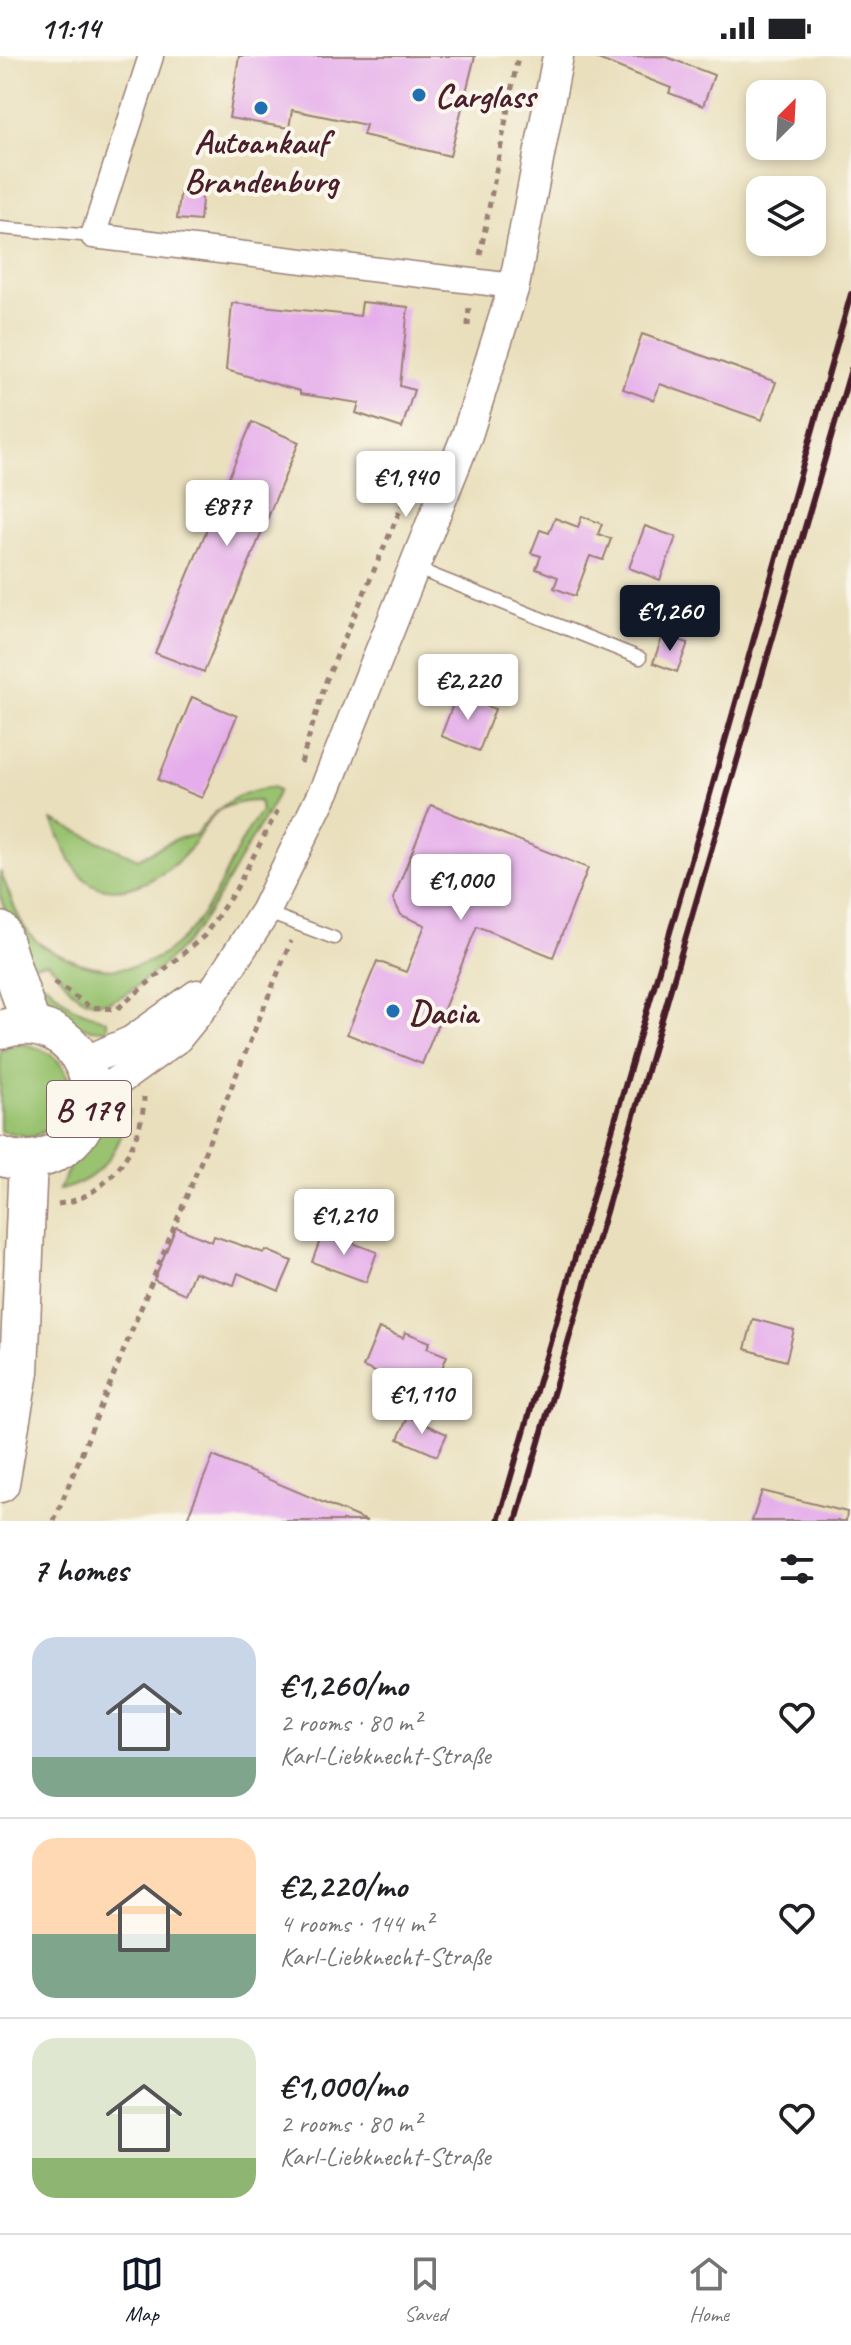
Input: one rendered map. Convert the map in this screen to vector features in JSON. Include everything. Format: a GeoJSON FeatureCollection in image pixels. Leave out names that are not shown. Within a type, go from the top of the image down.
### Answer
{"type":"FeatureCollection","features":[{"type":"Feature","properties":{"kind":"main road","name":"B 179"},"geometry":{"type":"LineString","coordinates":[[0,931],[18,981],[16,1028],[53,1032],[71,1044],[84,1062],[91,1100],[87,1118],[63,1148],[14,1158],[27,1207],[19,1372],[0,1483]]}},
{"type":"Feature","properties":{"kind":"street"},"geometry":{"type":"LineString","coordinates":[[151,56],[93,236],[514,286]]}},
{"type":"Feature","properties":{"kind":"street"},"geometry":{"type":"LineString","coordinates":[[91,1100],[177,1038],[265,912],[326,787],[467,435],[514,286],[558,56]]}},
{"type":"Feature","properties":{"kind":"street"},"geometry":{"type":"LineString","coordinates":[[84,1062],[132,1041],[175,1013],[224,974]]}},
{"type":"Feature","properties":{"kind":"lane"},"geometry":{"type":"LineString","coordinates":[[0,228],[93,236]]}},
{"type":"Feature","properties":{"kind":"lane"},"geometry":{"type":"LineString","coordinates":[[415,568],[640,658]]}},
{"type":"Feature","properties":{"kind":"lane"},"geometry":{"type":"LineString","coordinates":[[265,912],[334,938]]}},
{"type":"Feature","properties":{"kind":"path"},"geometry":{"type":"LineString","coordinates":[[468,330],[518,56]]}},
{"type":"Feature","properties":{"kind":"path"},"geometry":{"type":"LineString","coordinates":[[300,766],[326,681],[424,456]]}},
{"type":"Feature","properties":{"kind":"path"},"geometry":{"type":"LineString","coordinates":[[18,981],[45,971],[59,987],[90,1007],[117,1009],[204,936],[236,889],[282,803]]}},
{"type":"Feature","properties":{"kind":"path"},"geometry":{"type":"LineString","coordinates":[[54,1521],[298,925]]}},
{"type":"Feature","properties":{"kind":"path"},"geometry":{"type":"LineString","coordinates":[[27,1207],[73,1202],[112,1176],[133,1149],[144,1113],[141,1066]]}},
{"type":"Feature","properties":{"kind":"green space"},"geometry":{"type":"Polygon","coordinates":[[[273,787],[279,790],[271,807],[201,924],[176,953],[131,990],[114,1000],[93,1002],[73,991],[48,963],[24,966],[0,895],[0,871],[21,921],[39,943],[90,966],[128,968],[161,955],[191,929],[212,900],[245,835],[261,811],[259,801],[238,803],[218,811],[188,851],[167,870],[140,884],[111,890],[97,887],[79,873],[52,820],[138,859],[176,839],[195,835],[211,816],[228,802],[248,792],[273,787]]]}},
{"type":"Feature","properties":{"kind":"green space"},"geometry":{"type":"Polygon","coordinates":[[[37,983],[47,985],[72,1007],[107,1021],[107,1030],[73,1024],[53,1012],[40,994],[37,983]]]}},
{"type":"Feature","properties":{"kind":"green space"},"geometry":{"type":"Polygon","coordinates":[[[20,1044],[40,1049],[55,1058],[65,1071],[69,1085],[68,1100],[62,1114],[50,1127],[32,1137],[0,1131],[0,1051],[20,1044]]]}},
{"type":"Feature","properties":{"kind":"green space"},"geometry":{"type":"Polygon","coordinates":[[[115,1103],[129,1110],[114,1151],[86,1179],[59,1190],[72,1161],[93,1143],[109,1107],[115,1103]]]}},
{"type":"Feature","properties":{"kind":"building"},"geometry":{"type":"Polygon","coordinates":[[[239,56],[475,56],[450,156],[363,135],[366,125],[292,110],[289,128],[229,118],[239,56]]]}},
{"type":"Feature","properties":{"kind":"building"},"geometry":{"type":"Polygon","coordinates":[[[664,56],[714,75],[703,106],[669,93],[671,88],[593,57],[664,56]]]}},
{"type":"Feature","properties":{"kind":"building"},"geometry":{"type":"Polygon","coordinates":[[[181,187],[203,189],[200,221],[177,219],[181,187]]]}},
{"type":"Feature","properties":{"kind":"building"},"geometry":{"type":"Polygon","coordinates":[[[362,302],[408,307],[400,386],[414,390],[402,428],[356,413],[359,403],[300,394],[300,391],[226,370],[232,303],[360,316],[362,302]]]}},
{"type":"Feature","properties":{"kind":"building"},"geometry":{"type":"Polygon","coordinates":[[[642,334],[776,382],[762,420],[660,384],[654,400],[623,389],[642,334]]]}},
{"type":"Feature","properties":{"kind":"building"},"geometry":{"type":"Polygon","coordinates":[[[252,422],[299,442],[204,672],[155,653],[252,422]]]}},
{"type":"Feature","properties":{"kind":"building"},"geometry":{"type":"Polygon","coordinates":[[[582,516],[602,524],[598,534],[611,539],[603,560],[590,556],[575,596],[554,588],[558,577],[536,569],[541,556],[531,553],[540,530],[549,533],[555,518],[578,527],[582,516]]]}},
{"type":"Feature","properties":{"kind":"building"},"geometry":{"type":"Polygon","coordinates":[[[645,526],[676,537],[660,580],[629,568],[645,526]]]}},
{"type":"Feature","properties":{"kind":"building"},"geometry":{"type":"Polygon","coordinates":[[[663,635],[688,643],[677,672],[653,663],[663,635]]]}},
{"type":"Feature","properties":{"kind":"building"},"geometry":{"type":"Polygon","coordinates":[[[457,694],[495,709],[479,751],[441,736],[457,694]]]}},
{"type":"Feature","properties":{"kind":"building"},"geometry":{"type":"Polygon","coordinates":[[[192,697],[237,716],[202,798],[158,780],[192,697]]]}},
{"type":"Feature","properties":{"kind":"building"},"geometry":{"type":"Polygon","coordinates":[[[431,805],[588,868],[553,957],[477,926],[422,1064],[347,1034],[377,961],[406,972],[425,925],[401,915],[393,899],[431,805]]]}},
{"type":"Feature","properties":{"kind":"building"},"geometry":{"type":"Polygon","coordinates":[[[176,1227],[212,1242],[214,1236],[264,1253],[266,1250],[292,1261],[279,1291],[238,1273],[234,1285],[194,1272],[185,1294],[154,1280],[176,1227]]]}},
{"type":"Feature","properties":{"kind":"building"},"geometry":{"type":"Polygon","coordinates":[[[323,1232],[377,1252],[366,1282],[312,1262],[323,1232]]]}},
{"type":"Feature","properties":{"kind":"building"},"geometry":{"type":"Polygon","coordinates":[[[753,1319],[794,1330],[786,1361],[745,1349],[753,1319]]]}},
{"type":"Feature","properties":{"kind":"building"},"geometry":{"type":"Polygon","coordinates":[[[379,1328],[403,1338],[405,1332],[430,1342],[427,1348],[447,1356],[431,1395],[363,1367],[379,1328]]]}},
{"type":"Feature","properties":{"kind":"building"},"geometry":{"type":"Polygon","coordinates":[[[408,1417],[447,1434],[437,1456],[398,1439],[408,1417]]]}},
{"type":"Feature","properties":{"kind":"building"},"geometry":{"type":"Polygon","coordinates":[[[213,1456],[367,1521],[186,1521],[213,1456]]]}},
{"type":"Feature","properties":{"kind":"building"},"geometry":{"type":"Polygon","coordinates":[[[762,1491],[847,1512],[846,1521],[752,1521],[762,1491]]]}},
{"type":"Feature","properties":{"kind":"railway"},"geometry":{"type":"LineString","coordinates":[[498,1521],[703,819],[851,294]]}},
{"type":"Feature","properties":{"kind":"railway"},"geometry":{"type":"LineString","coordinates":[[516,1521],[851,369]]}},
{"type":"Feature","properties":{"kind":"place","name":"Carglass"},"geometry":{"type":"Point","coordinates":[419,95]}},
{"type":"Feature","properties":{"kind":"place","name":"Autoankauf Brandenburg"},"geometry":{"type":"Point","coordinates":[261,108]}},
{"type":"Feature","properties":{"kind":"place","name":"Dacia"},"geometry":{"type":"Point","coordinates":[393,1011]}}]}
